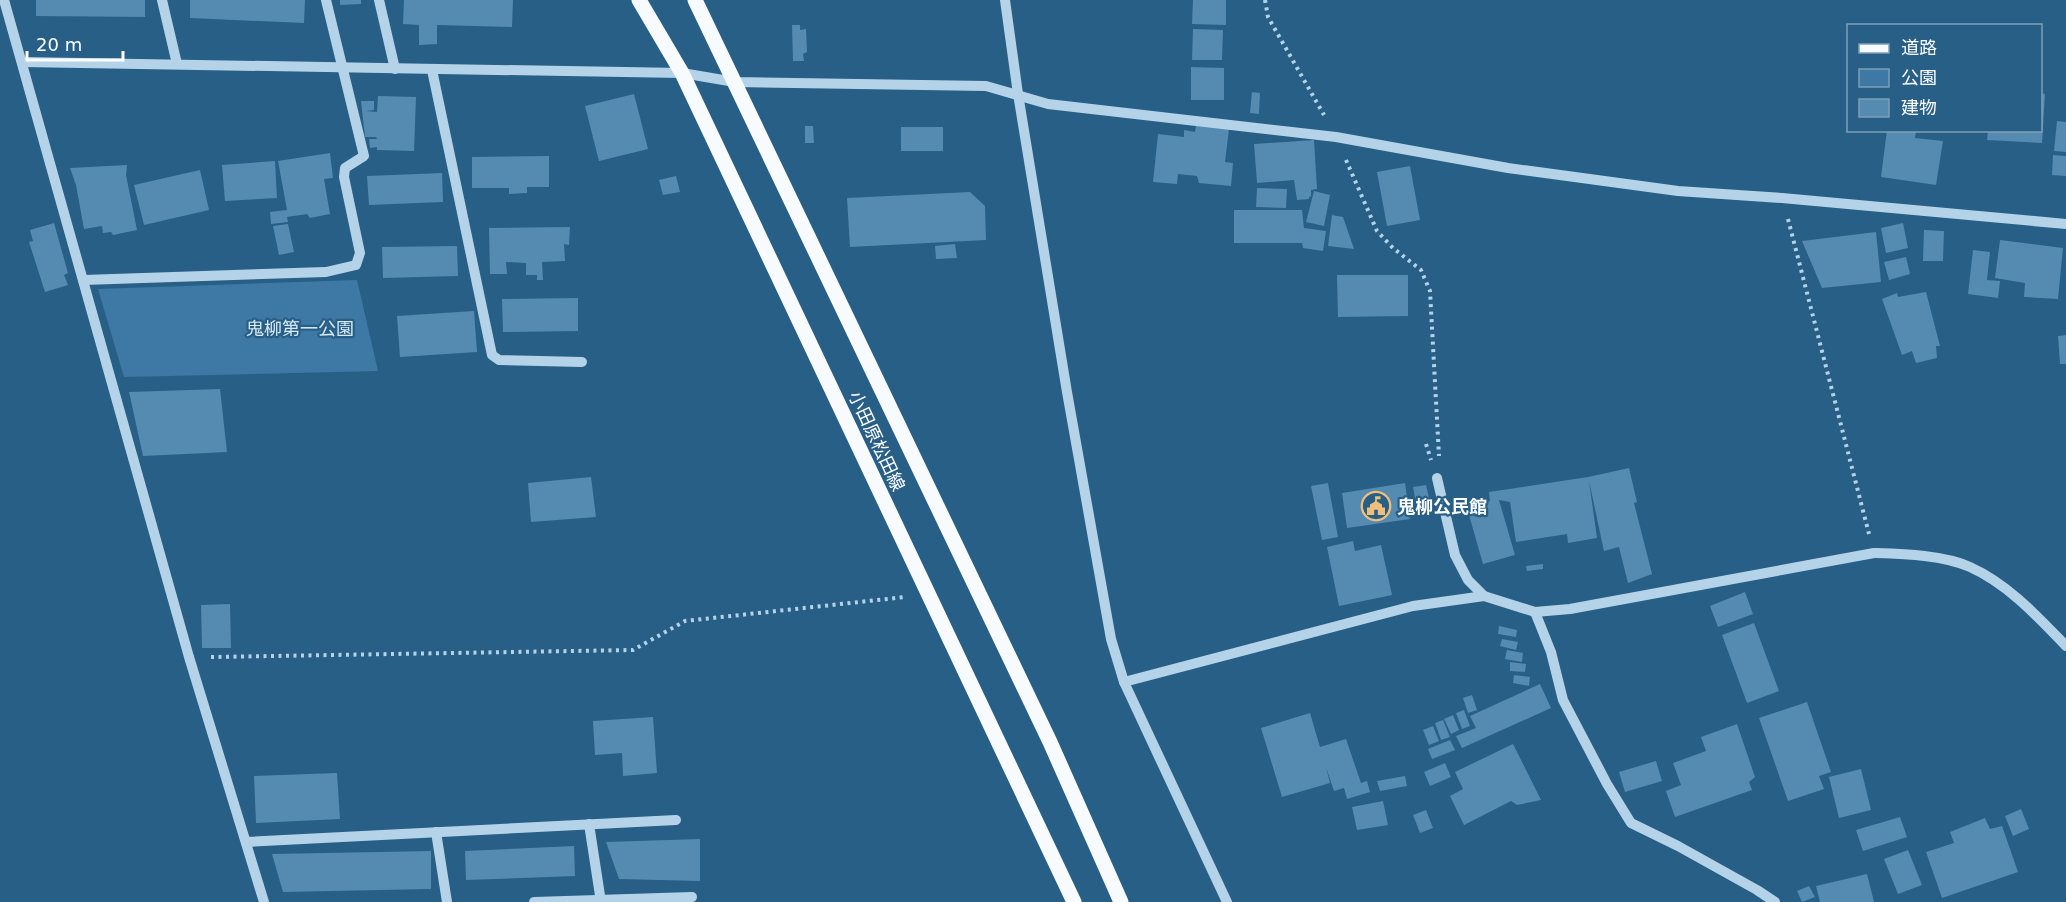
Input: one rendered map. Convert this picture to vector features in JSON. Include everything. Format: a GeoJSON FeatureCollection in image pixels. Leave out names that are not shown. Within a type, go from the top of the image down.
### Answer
{"type":"FeatureCollection","features":[{"type":"Feature","properties":{"kind":"main road","name":"小田原松田線"},"geometry":{"type":"LineString","coordinates":[[639,0],[682,73],[1074,902]]}},
{"type":"Feature","properties":{"kind":"main road","name":"小田原松田線"},"geometry":{"type":"LineString","coordinates":[[695,0],[1050,742],[1121,902]]}},
{"type":"Feature","properties":{"kind":"street"},"geometry":{"type":"LineString","coordinates":[[4,0],[189,657],[264,902]]}},
{"type":"Feature","properties":{"kind":"street"},"geometry":{"type":"LineString","coordinates":[[162,0],[177,64]]}},
{"type":"Feature","properties":{"kind":"street"},"geometry":{"type":"LineString","coordinates":[[83,280],[326,272],[356,265],[360,253],[344,177],[345,168],[364,156],[326,0]]}},
{"type":"Feature","properties":{"kind":"street"},"geometry":{"type":"LineString","coordinates":[[379,0],[395,69]]}},
{"type":"Feature","properties":{"kind":"street"},"geometry":{"type":"LineString","coordinates":[[1005,0],[1067,392],[1109,627],[1124,682],[1227,902]]}},
{"type":"Feature","properties":{"kind":"street"},"geometry":{"type":"LineString","coordinates":[[22,62],[682,73],[735,82],[986,86],[1018,93],[1048,104],[1336,137],[1542,172],[1678,190],[2066,224]]}},
{"type":"Feature","properties":{"kind":"street"},"geometry":{"type":"LineString","coordinates":[[432,70],[492,355],[499,360],[582,362]]}},
{"type":"Feature","properties":{"kind":"street"},"geometry":{"type":"LineString","coordinates":[[1437,478],[1455,555],[1468,580],[1484,596]]}},
{"type":"Feature","properties":{"kind":"street"},"geometry":{"type":"LineString","coordinates":[[1124,682],[1413,606],[1484,596],[1535,612],[1570,609],[1874,553],[1920,555],[1969,567],[2011,592],[2066,646]]}},
{"type":"Feature","properties":{"kind":"street"},"geometry":{"type":"LineString","coordinates":[[1535,612],[1551,652],[1563,699],[1607,784],[1631,822],[1775,902]]}},
{"type":"Feature","properties":{"kind":"street"},"geometry":{"type":"LineString","coordinates":[[246,842],[676,820]]}},
{"type":"Feature","properties":{"kind":"street"},"geometry":{"type":"LineString","coordinates":[[590,824],[600,901]]}},
{"type":"Feature","properties":{"kind":"street"},"geometry":{"type":"LineString","coordinates":[[436,832],[447,902]]}},
{"type":"Feature","properties":{"kind":"street"},"geometry":{"type":"LineString","coordinates":[[534,902],[692,897]]}},
{"type":"Feature","properties":{"kind":"path"},"geometry":{"type":"LineString","coordinates":[[1265,0],[1268,17],[1336,137],[1377,231],[1393,248],[1421,270],[1430,291],[1439,459],[1437,478]]}},
{"type":"Feature","properties":{"kind":"path"},"geometry":{"type":"LineString","coordinates":[[1782,198],[1874,553]]}},
{"type":"Feature","properties":{"kind":"path"},"geometry":{"type":"LineString","coordinates":[[189,657],[633,650],[685,621],[928,593]]}},
{"type":"Feature","properties":{"kind":"green space","name":"鬼柳第一公園"},"geometry":{"type":"Polygon","coordinates":[[[357,280],[378,371],[124,377],[98,289],[357,280]]]}},
{"type":"Feature","properties":{"kind":"building"},"geometry":{"type":"Polygon","coordinates":[[[36,0],[145,0],[145,17],[36,16],[36,0]]]}},
{"type":"Feature","properties":{"kind":"building"},"geometry":{"type":"Polygon","coordinates":[[[190,0],[305,0],[304,23],[190,18],[190,0]]]}},
{"type":"Feature","properties":{"kind":"building"},"geometry":{"type":"Polygon","coordinates":[[[340,0],[361,0],[361,4],[340,5],[340,0]]]}},
{"type":"Feature","properties":{"kind":"building"},"geometry":{"type":"Polygon","coordinates":[[[404,0],[513,0],[512,27],[437,25],[437,44],[419,45],[419,25],[403,24],[404,0]]]}},
{"type":"Feature","properties":{"kind":"building"},"geometry":{"type":"Polygon","coordinates":[[[1193,0],[1226,0],[1226,25],[1192,24],[1193,0]]]}},
{"type":"Feature","properties":{"kind":"building"},"geometry":{"type":"Polygon","coordinates":[[[792,25],[800,25],[800,30],[806,29],[807,52],[803,54],[804,61],[793,61],[792,25]]]}},
{"type":"Feature","properties":{"kind":"building"},"geometry":{"type":"Polygon","coordinates":[[[1193,29],[1223,30],[1222,60],[1192,60],[1193,29]]]}},
{"type":"Feature","properties":{"kind":"building"},"geometry":{"type":"Polygon","coordinates":[[[1191,67],[1224,68],[1224,100],[1191,100],[1191,67]]]}},
{"type":"Feature","properties":{"kind":"building"},"geometry":{"type":"Polygon","coordinates":[[[1252,92],[1260,93],[1259,114],[1250,113],[1252,92]]]}},
{"type":"Feature","properties":{"kind":"building"},"geometry":{"type":"Polygon","coordinates":[[[2042,93],[2045,94],[2042,143],[1987,140],[1988,132],[2042,132],[2042,93]]]}},
{"type":"Feature","properties":{"kind":"building"},"geometry":{"type":"Polygon","coordinates":[[[634,94],[648,149],[599,161],[585,106],[634,94]]]}},
{"type":"Feature","properties":{"kind":"building"},"geometry":{"type":"Polygon","coordinates":[[[378,96],[416,97],[414,151],[370,148],[369,139],[377,139],[376,137],[365,137],[361,101],[374,101],[374,110],[366,111],[377,112],[378,96]]]}},
{"type":"Feature","properties":{"kind":"building"},"geometry":{"type":"Polygon","coordinates":[[[2057,121],[2066,122],[2066,152],[2054,151],[2057,121]]]}},
{"type":"Feature","properties":{"kind":"building"},"geometry":{"type":"Polygon","coordinates":[[[1196,125],[1229,129],[1225,162],[1233,163],[1231,186],[1199,183],[1197,176],[1178,174],[1177,184],[1153,182],[1158,134],[1184,137],[1184,130],[1195,132],[1196,125]]]}},
{"type":"Feature","properties":{"kind":"building"},"geometry":{"type":"Polygon","coordinates":[[[805,126],[813,126],[814,143],[805,143],[805,126]]]}},
{"type":"Feature","properties":{"kind":"building"},"geometry":{"type":"Polygon","coordinates":[[[901,127],[943,127],[943,151],[901,151],[901,127]]]}},
{"type":"Feature","properties":{"kind":"building"},"geometry":{"type":"Polygon","coordinates":[[[1887,132],[1916,132],[1915,138],[1943,141],[1936,185],[1881,177],[1887,132]]]}},
{"type":"Feature","properties":{"kind":"building"},"geometry":{"type":"Polygon","coordinates":[[[1314,140],[1317,189],[1311,190],[1309,199],[1297,200],[1294,180],[1257,183],[1254,144],[1314,140]]]}},
{"type":"Feature","properties":{"kind":"building"},"geometry":{"type":"Polygon","coordinates":[[[330,153],[333,178],[324,179],[330,214],[310,218],[307,214],[287,217],[288,222],[271,224],[270,212],[287,210],[278,161],[330,153]]]}},
{"type":"Feature","properties":{"kind":"building"},"geometry":{"type":"Polygon","coordinates":[[[2053,155],[2066,156],[2066,176],[2052,175],[2053,155]]]}},
{"type":"Feature","properties":{"kind":"building"},"geometry":{"type":"Polygon","coordinates":[[[549,156],[549,187],[527,187],[527,193],[509,194],[509,188],[472,188],[472,157],[549,156]]]}},
{"type":"Feature","properties":{"kind":"building"},"geometry":{"type":"Polygon","coordinates":[[[275,161],[277,198],[225,201],[222,165],[275,161]]]}},
{"type":"Feature","properties":{"kind":"building"},"geometry":{"type":"Polygon","coordinates":[[[127,165],[126,175],[137,230],[113,235],[111,232],[103,233],[102,226],[84,229],[76,185],[70,168],[127,165]]]}},
{"type":"Feature","properties":{"kind":"building"},"geometry":{"type":"Polygon","coordinates":[[[1410,166],[1420,220],[1387,226],[1377,172],[1410,166]]]}},
{"type":"Feature","properties":{"kind":"building"},"geometry":{"type":"Polygon","coordinates":[[[200,170],[209,210],[144,225],[134,185],[200,170]]]}},
{"type":"Feature","properties":{"kind":"building"},"geometry":{"type":"Polygon","coordinates":[[[442,173],[443,202],[369,205],[367,176],[442,173]]]}},
{"type":"Feature","properties":{"kind":"building"},"geometry":{"type":"Polygon","coordinates":[[[676,176],[680,192],[663,195],[659,180],[676,176]]]}},
{"type":"Feature","properties":{"kind":"building"},"geometry":{"type":"Polygon","coordinates":[[[1257,188],[1287,189],[1286,208],[1256,207],[1257,188]]]}},
{"type":"Feature","properties":{"kind":"building"},"geometry":{"type":"Polygon","coordinates":[[[1314,191],[1330,195],[1324,226],[1306,222],[1314,191]]]}},
{"type":"Feature","properties":{"kind":"building"},"geometry":{"type":"Polygon","coordinates":[[[970,192],[985,206],[986,240],[850,247],[847,198],[970,192]]]}},
{"type":"Feature","properties":{"kind":"building"},"geometry":{"type":"Polygon","coordinates":[[[1234,210],[1302,210],[1304,228],[1326,231],[1323,251],[1303,248],[1302,243],[1234,243],[1234,210]]]}},
{"type":"Feature","properties":{"kind":"building"},"geometry":{"type":"Polygon","coordinates":[[[1332,215],[1343,217],[1354,249],[1328,246],[1332,215]]]}},
{"type":"Feature","properties":{"kind":"building"},"geometry":{"type":"Polygon","coordinates":[[[54,223],[68,273],[64,275],[68,285],[45,292],[29,242],[33,241],[30,230],[54,223]]]}},
{"type":"Feature","properties":{"kind":"building"},"geometry":{"type":"Polygon","coordinates":[[[1903,223],[1908,248],[1886,253],[1881,228],[1903,223]]]}},
{"type":"Feature","properties":{"kind":"building"},"geometry":{"type":"Polygon","coordinates":[[[288,224],[294,252],[279,255],[273,226],[288,224]]]}},
{"type":"Feature","properties":{"kind":"building"},"geometry":{"type":"Polygon","coordinates":[[[570,227],[569,245],[564,244],[565,261],[542,262],[543,280],[537,280],[537,275],[526,275],[526,263],[506,262],[507,274],[490,274],[489,228],[570,227]]]}},
{"type":"Feature","properties":{"kind":"building"},"geometry":{"type":"Polygon","coordinates":[[[1924,230],[1944,231],[1943,261],[1923,261],[1924,230]]]}},
{"type":"Feature","properties":{"kind":"building"},"geometry":{"type":"Polygon","coordinates":[[[1876,232],[1881,282],[1822,288],[1802,241],[1876,232]]]}},
{"type":"Feature","properties":{"kind":"building"},"geometry":{"type":"Polygon","coordinates":[[[2000,240],[2063,248],[2058,299],[2024,297],[2025,283],[1995,278],[2000,240]]]}},
{"type":"Feature","properties":{"kind":"building"},"geometry":{"type":"Polygon","coordinates":[[[955,244],[957,258],[936,259],[935,246],[955,244]]]}},
{"type":"Feature","properties":{"kind":"building"},"geometry":{"type":"Polygon","coordinates":[[[457,246],[458,276],[383,278],[382,247],[457,246]]]}},
{"type":"Feature","properties":{"kind":"building"},"geometry":{"type":"Polygon","coordinates":[[[1973,250],[1990,252],[1987,280],[2000,281],[1998,298],[1968,294],[1973,250]]]}},
{"type":"Feature","properties":{"kind":"building"},"geometry":{"type":"Polygon","coordinates":[[[1906,257],[1910,274],[1889,280],[1884,262],[1906,257]]]}},
{"type":"Feature","properties":{"kind":"building"},"geometry":{"type":"Polygon","coordinates":[[[1337,275],[1408,275],[1408,316],[1338,317],[1337,275]]]}},
{"type":"Feature","properties":{"kind":"building"},"geometry":{"type":"Polygon","coordinates":[[[1926,292],[1940,346],[1936,346],[1937,358],[1916,363],[1912,351],[1902,355],[1882,299],[1897,293],[1898,297],[1926,292]]]}},
{"type":"Feature","properties":{"kind":"building"},"geometry":{"type":"Polygon","coordinates":[[[578,298],[578,331],[503,332],[502,299],[578,298]]]}},
{"type":"Feature","properties":{"kind":"building"},"geometry":{"type":"Polygon","coordinates":[[[474,311],[477,352],[400,357],[397,316],[474,311]]]}},
{"type":"Feature","properties":{"kind":"building"},"geometry":{"type":"Polygon","coordinates":[[[2066,335],[2066,364],[2060,364],[2058,336],[2066,335]]]}},
{"type":"Feature","properties":{"kind":"building"},"geometry":{"type":"Polygon","coordinates":[[[220,389],[227,452],[143,456],[129,392],[220,389]]]}},
{"type":"Feature","properties":{"kind":"building"},"geometry":{"type":"Polygon","coordinates":[[[1629,468],[1637,502],[1634,503],[1652,574],[1628,583],[1619,547],[1604,551],[1589,481],[1597,538],[1568,543],[1567,534],[1516,542],[1510,502],[1499,500],[1515,555],[1483,564],[1467,508],[1490,501],[1489,492],[1588,477],[1629,468]]]}},
{"type":"Feature","properties":{"kind":"building"},"geometry":{"type":"Polygon","coordinates":[[[591,477],[596,517],[531,522],[528,483],[591,477]]]}},
{"type":"Feature","properties":{"kind":"building"},"geometry":{"type":"Polygon","coordinates":[[[1328,483],[1338,537],[1322,540],[1311,486],[1328,483]]]}},
{"type":"Feature","properties":{"kind":"building","name":"鬼柳公民館"},"geometry":{"type":"Polygon","coordinates":[[[1405,483],[1410,519],[1347,528],[1342,493],[1405,483]]]}},
{"type":"Feature","properties":{"kind":"building"},"geometry":{"type":"Polygon","coordinates":[[[1426,485],[1431,506],[1417,509],[1413,487],[1426,485]]]}},
{"type":"Feature","properties":{"kind":"building"},"geometry":{"type":"Polygon","coordinates":[[[1353,541],[1355,551],[1381,545],[1392,595],[1339,606],[1327,547],[1353,541]]]}},
{"type":"Feature","properties":{"kind":"building"},"geometry":{"type":"Polygon","coordinates":[[[1543,564],[1543,569],[1527,571],[1526,566],[1543,564]]]}},
{"type":"Feature","properties":{"kind":"building"},"geometry":{"type":"Polygon","coordinates":[[[1745,592],[1753,614],[1718,627],[1710,606],[1745,592]]]}},
{"type":"Feature","properties":{"kind":"building"},"geometry":{"type":"Polygon","coordinates":[[[230,604],[231,648],[202,648],[201,605],[230,604]]]}},
{"type":"Feature","properties":{"kind":"building"},"geometry":{"type":"Polygon","coordinates":[[[1754,623],[1779,691],[1747,703],[1722,635],[1754,623]]]}},
{"type":"Feature","properties":{"kind":"building"},"geometry":{"type":"Polygon","coordinates":[[[1499,626],[1517,630],[1516,637],[1498,634],[1499,626]]]}},
{"type":"Feature","properties":{"kind":"building"},"geometry":{"type":"Polygon","coordinates":[[[1502,639],[1518,642],[1516,650],[1500,646],[1502,639]]]}},
{"type":"Feature","properties":{"kind":"building"},"geometry":{"type":"Polygon","coordinates":[[[1507,650],[1523,653],[1522,662],[1505,659],[1507,650]]]}},
{"type":"Feature","properties":{"kind":"building"},"geometry":{"type":"Polygon","coordinates":[[[1510,662],[1526,664],[1525,672],[1510,671],[1510,662]]]}},
{"type":"Feature","properties":{"kind":"building"},"geometry":{"type":"Polygon","coordinates":[[[1514,675],[1530,677],[1529,686],[1513,683],[1514,675]]]}},
{"type":"Feature","properties":{"kind":"building"},"geometry":{"type":"Polygon","coordinates":[[[1540,684],[1551,708],[1462,748],[1456,736],[1476,728],[1470,716],[1540,684]]]}},
{"type":"Feature","properties":{"kind":"building"},"geometry":{"type":"Polygon","coordinates":[[[1472,695],[1477,710],[1468,713],[1463,698],[1472,695]]]}},
{"type":"Feature","properties":{"kind":"building"},"geometry":{"type":"Polygon","coordinates":[[[1807,702],[1831,772],[1819,776],[1824,789],[1788,801],[1759,718],[1807,702]]]}},
{"type":"Feature","properties":{"kind":"building"},"geometry":{"type":"Polygon","coordinates":[[[1464,710],[1470,726],[1462,729],[1456,713],[1464,710]]]}},
{"type":"Feature","properties":{"kind":"building"},"geometry":{"type":"Polygon","coordinates":[[[1310,713],[1320,747],[1346,739],[1361,783],[1367,781],[1370,792],[1347,799],[1344,788],[1334,791],[1326,767],[1330,783],[1282,797],[1261,728],[1310,713]]]}},
{"type":"Feature","properties":{"kind":"building"},"geometry":{"type":"Polygon","coordinates":[[[1453,715],[1459,730],[1451,734],[1444,719],[1453,715]]]}},
{"type":"Feature","properties":{"kind":"building"},"geometry":{"type":"Polygon","coordinates":[[[653,717],[657,773],[623,776],[622,753],[595,755],[593,721],[653,717]]]}},
{"type":"Feature","properties":{"kind":"building"},"geometry":{"type":"Polygon","coordinates":[[[1443,720],[1450,737],[1441,740],[1435,723],[1443,720]]]}},
{"type":"Feature","properties":{"kind":"building"},"geometry":{"type":"Polygon","coordinates":[[[1737,724],[1755,777],[1749,782],[1752,790],[1675,817],[1666,791],[1681,785],[1673,763],[1706,751],[1701,737],[1737,724]]]}},
{"type":"Feature","properties":{"kind":"building"},"geometry":{"type":"Polygon","coordinates":[[[1433,726],[1439,741],[1429,745],[1423,730],[1433,726]]]}},
{"type":"Feature","properties":{"kind":"building"},"geometry":{"type":"Polygon","coordinates":[[[1450,740],[1455,750],[1432,759],[1428,749],[1450,740]]]}},
{"type":"Feature","properties":{"kind":"building"},"geometry":{"type":"Polygon","coordinates":[[[1513,744],[1541,800],[1517,805],[1511,801],[1464,825],[1450,796],[1463,789],[1455,772],[1513,744]]]}},
{"type":"Feature","properties":{"kind":"building"},"geometry":{"type":"Polygon","coordinates":[[[1656,761],[1662,781],[1625,792],[1619,772],[1656,761]]]}},
{"type":"Feature","properties":{"kind":"building"},"geometry":{"type":"Polygon","coordinates":[[[1445,763],[1451,777],[1430,786],[1424,772],[1445,763]]]}},
{"type":"Feature","properties":{"kind":"building"},"geometry":{"type":"Polygon","coordinates":[[[1861,769],[1871,810],[1839,818],[1829,777],[1861,769]]]}},
{"type":"Feature","properties":{"kind":"building"},"geometry":{"type":"Polygon","coordinates":[[[337,773],[340,819],[256,823],[254,776],[337,773]]]}},
{"type":"Feature","properties":{"kind":"building"},"geometry":{"type":"Polygon","coordinates":[[[1405,776],[1407,786],[1380,791],[1377,781],[1405,776]]]}},
{"type":"Feature","properties":{"kind":"building"},"geometry":{"type":"Polygon","coordinates":[[[1383,801],[1388,825],[1357,830],[1352,807],[1383,801]]]}},
{"type":"Feature","properties":{"kind":"building"},"geometry":{"type":"Polygon","coordinates":[[[2021,809],[2029,829],[2013,836],[2005,816],[2021,809]]]}},
{"type":"Feature","properties":{"kind":"building"},"geometry":{"type":"Polygon","coordinates":[[[1426,810],[1433,828],[1420,833],[1413,815],[1426,810]]]}},
{"type":"Feature","properties":{"kind":"building"},"geometry":{"type":"Polygon","coordinates":[[[1900,817],[1907,837],[1863,851],[1856,830],[1900,817]]]}},
{"type":"Feature","properties":{"kind":"building"},"geometry":{"type":"Polygon","coordinates":[[[1985,818],[1990,829],[2002,826],[2018,872],[1942,898],[1926,852],[1954,843],[1950,832],[1985,818]]]}},
{"type":"Feature","properties":{"kind":"building"},"geometry":{"type":"Polygon","coordinates":[[[700,839],[700,881],[619,879],[606,842],[700,839]]]}},
{"type":"Feature","properties":{"kind":"building"},"geometry":{"type":"Polygon","coordinates":[[[574,846],[575,876],[466,880],[465,851],[574,846]]]}},
{"type":"Feature","properties":{"kind":"building"},"geometry":{"type":"Polygon","coordinates":[[[1908,850],[1922,885],[1898,894],[1884,859],[1908,850]]]}},
{"type":"Feature","properties":{"kind":"building"},"geometry":{"type":"Polygon","coordinates":[[[431,851],[431,889],[283,892],[272,854],[431,851]]]}},
{"type":"Feature","properties":{"kind":"building"},"geometry":{"type":"Polygon","coordinates":[[[1867,874],[1874,902],[1820,902],[1816,886],[1867,874]]]}},
{"type":"Feature","properties":{"kind":"building"},"geometry":{"type":"Polygon","coordinates":[[[1809,886],[1815,897],[1802,902],[1797,891],[1809,886]]]}},
{"type":"Feature","properties":{"kind":"place","name":"鬼柳公民館"},"geometry":{"type":"Point","coordinates":[1376,506]}}]}
